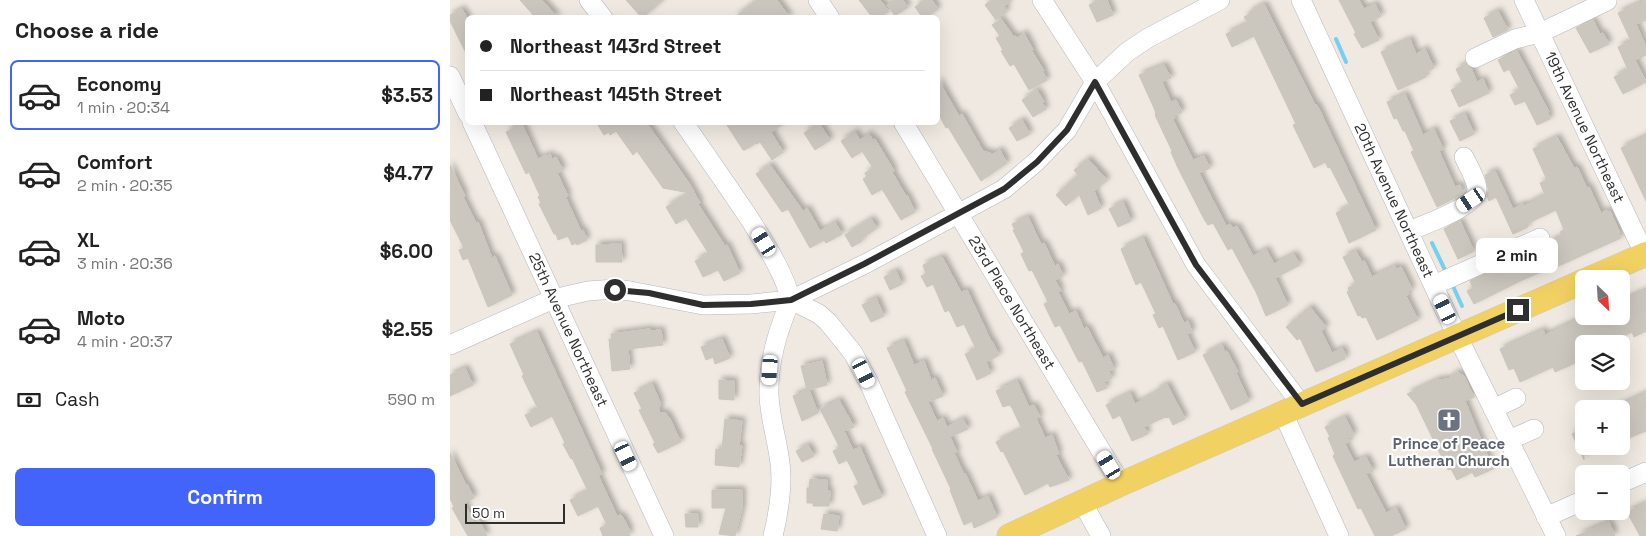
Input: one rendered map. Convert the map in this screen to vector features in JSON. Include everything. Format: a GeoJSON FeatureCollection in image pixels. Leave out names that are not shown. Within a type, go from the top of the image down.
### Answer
{"type":"FeatureCollection","features":[{"type":"Feature","properties":{"kind":"main road"},"geometry":{"type":"LineString","coordinates":[[1610,270],[1645,254]]}},
{"type":"Feature","properties":{"kind":"main road"},"geometry":{"type":"LineString","coordinates":[[1009,536],[1121,484],[1575,285]]}},
{"type":"Feature","properties":{"kind":"street"},"geometry":{"type":"LineString","coordinates":[[589,0],[601,15]]}},
{"type":"Feature","properties":{"kind":"street"},"geometry":{"type":"LineString","coordinates":[[818,0],[828,15]]}},
{"type":"Feature","properties":{"kind":"street"},"geometry":{"type":"LineString","coordinates":[[1042,0],[1095,82],[1196,265],[1292,409],[1339,536]]}},
{"type":"Feature","properties":{"kind":"street"},"geometry":{"type":"LineString","coordinates":[[450,345],[553,299],[588,291],[615,290],[649,293],[703,305],[751,304],[791,300],[864,264],[1004,189],[1037,162],[1067,130],[1095,82],[1127,52],[1148,38],[1220,0]]}},
{"type":"Feature","properties":{"kind":"street","name":"20th Avenue Northeast"},"geometry":{"type":"LineString","coordinates":[[1301,0],[1458,336],[1509,440],[1516,473],[1546,517],[1556,536]]}},
{"type":"Feature","properties":{"kind":"street","name":"19th Avenue Northeast"},"geometry":{"type":"LineString","coordinates":[[1524,0],[1645,254]]}},
{"type":"Feature","properties":{"kind":"street"},"geometry":{"type":"LineString","coordinates":[[1475,58],[1516,39],[1540,33],[1606,1]]}},
{"type":"Feature","properties":{"kind":"street"},"geometry":{"type":"LineString","coordinates":[[450,76],[465,108]]}},
{"type":"Feature","properties":{"kind":"street","name":"25th Avenue Northeast"},"geometry":{"type":"LineString","coordinates":[[473,125],[664,536]]}},
{"type":"Feature","properties":{"kind":"street"},"geometry":{"type":"LineString","coordinates":[[685,125],[731,190],[764,242],[781,271],[791,300],[776,337],[770,370],[770,410],[781,466],[778,514],[772,536]]}},
{"type":"Feature","properties":{"kind":"street","name":"23rd Place Northeast"},"geometry":{"type":"LineString","coordinates":[[905,125],[1121,484]]}},
{"type":"Feature","properties":{"kind":"street"},"geometry":{"type":"LineString","coordinates":[[1409,232],[1458,209],[1471,200],[1477,192],[1477,186],[1464,157]]}},
{"type":"Feature","properties":{"kind":"street"},"geometry":{"type":"LineString","coordinates":[[1434,284],[1540,238]]}},
{"type":"Feature","properties":{"kind":"street"},"geometry":{"type":"LineString","coordinates":[[791,300],[818,314],[828,322],[853,353],[869,383],[938,536]]}},
{"type":"Feature","properties":{"kind":"street"},"geometry":{"type":"LineString","coordinates":[[1493,408],[1516,398]]}},
{"type":"Feature","properties":{"kind":"street"},"geometry":{"type":"LineString","coordinates":[[1509,440],[1534,429]]}},
{"type":"Feature","properties":{"kind":"street"},"geometry":{"type":"LineString","coordinates":[[1630,479],[1646,472]]}},
{"type":"Feature","properties":{"kind":"street"},"geometry":{"type":"LineString","coordinates":[[1546,517],[1575,500]]}},
{"type":"Feature","properties":{"kind":"street"},"geometry":{"type":"LineString","coordinates":[[1082,502],[1101,536]]}},
{"type":"Feature","properties":{"kind":"building"},"geometry":{"type":"Polygon","coordinates":[[[520,0],[542,0],[555,15],[533,15],[520,0]]]}},
{"type":"Feature","properties":{"kind":"building"},"geometry":{"type":"Polygon","coordinates":[[[626,0],[663,0],[646,15],[639,15],[626,0]]]}},
{"type":"Feature","properties":{"kind":"building"},"geometry":{"type":"Polygon","coordinates":[[[757,0],[777,0],[788,15],[738,15],[757,0]]]}},
{"type":"Feature","properties":{"kind":"building"},"geometry":{"type":"Polygon","coordinates":[[[859,0],[880,0],[889,11],[884,15],[871,15],[859,0]]]}},
{"type":"Feature","properties":{"kind":"building"},"geometry":{"type":"Polygon","coordinates":[[[894,0],[903,0],[908,7],[894,15],[887,5],[894,0]]]}},
{"type":"Feature","properties":{"kind":"building"},"geometry":{"type":"Polygon","coordinates":[[[924,0],[932,0],[938,9],[930,15],[921,15],[915,7],[924,0]]]}},
{"type":"Feature","properties":{"kind":"building"},"geometry":{"type":"Polygon","coordinates":[[[991,0],[1011,0],[1004,6],[1007,11],[996,20],[985,5],[991,0]]]}},
{"type":"Feature","properties":{"kind":"building"},"geometry":{"type":"Polygon","coordinates":[[[1099,0],[1107,0],[1113,15],[1097,22],[1089,5],[1099,0]]]}},
{"type":"Feature","properties":{"kind":"building"},"geometry":{"type":"Polygon","coordinates":[[[1339,0],[1359,0],[1364,9],[1375,4],[1381,16],[1370,22],[1379,40],[1362,48],[1339,0]]]}},
{"type":"Feature","properties":{"kind":"building"},"geometry":{"type":"Polygon","coordinates":[[[1646,0],[1646,20],[1636,24],[1646,47],[1646,55],[1635,60],[1646,82],[1623,94],[1614,77],[1628,70],[1618,47],[1631,41],[1618,13],[1646,0]]]}},
{"type":"Feature","properties":{"kind":"building"},"geometry":{"type":"Polygon","coordinates":[[[1264,4],[1315,105],[1319,109],[1376,230],[1349,243],[1336,213],[1350,206],[1330,167],[1328,168],[1325,162],[1314,168],[1293,125],[1296,124],[1254,36],[1232,47],[1226,34],[1248,23],[1244,17],[1264,4]]]}},
{"type":"Feature","properties":{"kind":"building"},"geometry":{"type":"Polygon","coordinates":[[[462,9],[466,15],[465,51],[450,21],[450,15],[462,9]]]}},
{"type":"Feature","properties":{"kind":"building"},"geometry":{"type":"Polygon","coordinates":[[[1498,11],[1508,30],[1493,37],[1484,18],[1498,11]]]}},
{"type":"Feature","properties":{"kind":"building"},"geometry":{"type":"Polygon","coordinates":[[[1001,19],[1014,37],[1016,36],[1017,38],[1024,33],[1047,80],[1029,90],[1014,64],[1010,66],[996,38],[1000,36],[992,25],[1001,19]]]}},
{"type":"Feature","properties":{"kind":"building"},"geometry":{"type":"Polygon","coordinates":[[[1593,20],[1600,34],[1603,33],[1609,44],[1590,53],[1576,28],[1593,20]]]}},
{"type":"Feature","properties":{"kind":"building"},"geometry":{"type":"Polygon","coordinates":[[[1410,39],[1416,54],[1425,49],[1434,68],[1424,73],[1426,77],[1398,90],[1381,52],[1410,39]]]}},
{"type":"Feature","properties":{"kind":"building"},"geometry":{"type":"Polygon","coordinates":[[[1517,51],[1549,112],[1550,119],[1537,125],[1525,101],[1515,105],[1510,95],[1520,90],[1509,69],[1504,72],[1498,60],[1517,51]]]}},
{"type":"Feature","properties":{"kind":"building"},"geometry":{"type":"Polygon","coordinates":[[[1466,64],[1471,68],[1477,82],[1483,79],[1489,93],[1459,107],[1451,90],[1463,84],[1456,69],[1466,64]]]}},
{"type":"Feature","properties":{"kind":"building"},"geometry":{"type":"Polygon","coordinates":[[[1164,65],[1171,78],[1162,82],[1171,102],[1176,100],[1182,112],[1174,116],[1173,120],[1193,160],[1204,156],[1210,168],[1199,173],[1226,226],[1230,224],[1233,228],[1237,226],[1253,256],[1266,249],[1274,264],[1294,254],[1300,265],[1275,278],[1288,305],[1266,316],[1256,292],[1232,248],[1228,250],[1213,223],[1208,225],[1204,219],[1178,168],[1155,115],[1154,108],[1139,75],[1164,65]]]}},
{"type":"Feature","properties":{"kind":"building"},"geometry":{"type":"Polygon","coordinates":[[[940,83],[959,116],[962,114],[983,151],[993,154],[1000,150],[1007,163],[981,181],[948,127],[946,128],[940,117],[940,83]]]}},
{"type":"Feature","properties":{"kind":"building"},"geometry":{"type":"Polygon","coordinates":[[[1037,90],[1046,109],[1033,117],[1022,100],[1037,90]]]}},
{"type":"Feature","properties":{"kind":"building"},"geometry":{"type":"Polygon","coordinates":[[[1405,94],[1423,135],[1434,129],[1443,149],[1439,151],[1455,187],[1460,185],[1463,192],[1437,207],[1411,152],[1414,151],[1405,131],[1403,131],[1397,118],[1394,119],[1387,102],[1405,94]]]}},
{"type":"Feature","properties":{"kind":"building"},"geometry":{"type":"Polygon","coordinates":[[[1465,114],[1474,134],[1460,141],[1450,121],[1465,114]]]}},
{"type":"Feature","properties":{"kind":"building"},"geometry":{"type":"Polygon","coordinates":[[[1022,120],[1030,134],[1017,141],[1009,128],[1022,120]]]}},
{"type":"Feature","properties":{"kind":"building"},"geometry":{"type":"Polygon","coordinates":[[[522,125],[538,159],[550,154],[552,159],[556,157],[563,170],[557,173],[568,196],[566,198],[587,240],[577,245],[576,243],[572,245],[568,236],[558,240],[539,204],[541,203],[538,197],[540,196],[529,172],[526,174],[506,132],[522,125]]]}},
{"type":"Feature","properties":{"kind":"building"},"geometry":{"type":"Polygon","coordinates":[[[598,125],[648,125],[689,183],[700,203],[698,204],[725,246],[727,245],[740,273],[724,281],[718,270],[703,277],[695,261],[709,254],[686,218],[676,224],[666,207],[690,193],[663,188],[637,151],[633,155],[616,131],[610,135],[609,132],[604,135],[598,125]]]}},
{"type":"Feature","properties":{"kind":"building"},"geometry":{"type":"Polygon","coordinates":[[[727,125],[782,125],[771,132],[783,152],[772,160],[760,142],[743,150],[727,125]]]}},
{"type":"Feature","properties":{"kind":"building"},"geometry":{"type":"Polygon","coordinates":[[[816,125],[820,125],[830,140],[815,150],[804,133],[816,125]]]}},
{"type":"Feature","properties":{"kind":"building"},"geometry":{"type":"Polygon","coordinates":[[[855,132],[860,140],[869,134],[873,140],[875,139],[915,212],[901,220],[882,189],[872,195],[863,179],[867,177],[865,173],[873,168],[862,151],[852,158],[841,141],[855,132]]]}},
{"type":"Feature","properties":{"kind":"building"},"geometry":{"type":"Polygon","coordinates":[[[1646,136],[1646,201],[1621,148],[1646,136]]]}},
{"type":"Feature","properties":{"kind":"building"},"geometry":{"type":"Polygon","coordinates":[[[1557,137],[1574,168],[1577,167],[1587,188],[1589,187],[1601,213],[1607,210],[1608,212],[1610,211],[1621,238],[1520,281],[1474,304],[1467,291],[1473,288],[1470,281],[1545,248],[1550,242],[1562,236],[1560,232],[1564,230],[1556,210],[1526,224],[1528,227],[1513,234],[1496,197],[1489,201],[1485,175],[1495,171],[1513,209],[1523,204],[1524,206],[1545,195],[1540,183],[1547,180],[1533,149],[1557,137]]]}},
{"type":"Feature","properties":{"kind":"building"},"geometry":{"type":"Polygon","coordinates":[[[1088,159],[1107,180],[1094,191],[1101,208],[1088,215],[1079,194],[1066,206],[1056,195],[1078,175],[1074,170],[1088,159]]]}},
{"type":"Feature","properties":{"kind":"building"},"geometry":{"type":"Polygon","coordinates":[[[450,165],[465,196],[463,197],[476,223],[478,222],[492,258],[495,256],[512,295],[488,307],[468,258],[463,260],[459,250],[464,248],[450,220],[450,165]]]}},
{"type":"Feature","properties":{"kind":"building"},"geometry":{"type":"Polygon","coordinates":[[[770,165],[803,211],[807,208],[820,231],[835,222],[842,234],[826,243],[824,240],[810,248],[788,209],[782,212],[756,174],[770,165]]]}},
{"type":"Feature","properties":{"kind":"building"},"geometry":{"type":"Polygon","coordinates":[[[1123,202],[1131,221],[1118,227],[1109,209],[1123,202]]]}},
{"type":"Feature","properties":{"kind":"building"},"geometry":{"type":"Polygon","coordinates":[[[1028,217],[1041,244],[1044,243],[1055,266],[1058,264],[1063,276],[1055,280],[1061,291],[1058,292],[1069,314],[1076,311],[1084,329],[1087,327],[1103,358],[1108,355],[1114,369],[1109,371],[1112,378],[1104,382],[1107,388],[1097,392],[1082,361],[1079,362],[1060,325],[1055,327],[1044,304],[1048,302],[1032,270],[1029,271],[1021,254],[1024,252],[1013,230],[1015,230],[1012,224],[1028,217]]]}},
{"type":"Feature","properties":{"kind":"building"},"geometry":{"type":"Polygon","coordinates":[[[871,219],[877,228],[852,247],[845,235],[871,219]]]}},
{"type":"Feature","properties":{"kind":"building"},"geometry":{"type":"Polygon","coordinates":[[[1460,221],[1474,251],[1458,259],[1444,229],[1460,221]]]}},
{"type":"Feature","properties":{"kind":"building"},"geometry":{"type":"Polygon","coordinates":[[[1143,238],[1173,304],[1175,304],[1184,323],[1188,321],[1192,332],[1187,334],[1195,352],[1178,360],[1163,326],[1159,328],[1153,315],[1156,314],[1141,282],[1136,285],[1121,249],[1143,238]]]}},
{"type":"Feature","properties":{"kind":"building"},"geometry":{"type":"Polygon","coordinates":[[[621,244],[622,262],[596,262],[596,245],[621,244]]]}},
{"type":"Feature","properties":{"kind":"building"},"geometry":{"type":"Polygon","coordinates":[[[1356,251],[1362,262],[1364,260],[1372,277],[1395,266],[1397,269],[1401,267],[1412,289],[1408,291],[1409,294],[1406,296],[1418,320],[1377,340],[1366,317],[1358,316],[1347,292],[1349,291],[1348,288],[1356,284],[1343,257],[1356,251]]]}},
{"type":"Feature","properties":{"kind":"building"},"geometry":{"type":"Polygon","coordinates":[[[942,257],[961,292],[967,290],[999,355],[986,362],[991,373],[977,380],[965,354],[976,349],[964,324],[957,327],[949,310],[945,312],[933,284],[927,287],[921,276],[926,274],[923,265],[942,257]]]}},
{"type":"Feature","properties":{"kind":"building"},"geometry":{"type":"Polygon","coordinates":[[[896,271],[902,284],[890,290],[884,277],[896,271]]]}},
{"type":"Feature","properties":{"kind":"building"},"geometry":{"type":"Polygon","coordinates":[[[1646,290],[1646,331],[1634,337],[1632,332],[1626,335],[1575,335],[1575,363],[1555,372],[1553,367],[1520,382],[1514,368],[1509,370],[1500,349],[1543,330],[1545,335],[1575,321],[1575,325],[1630,325],[1630,297],[1646,290]]]}},
{"type":"Feature","properties":{"kind":"building"},"geometry":{"type":"Polygon","coordinates":[[[876,298],[884,316],[871,322],[862,305],[876,298]]]}},
{"type":"Feature","properties":{"kind":"building"},"geometry":{"type":"Polygon","coordinates":[[[1310,307],[1326,327],[1321,331],[1332,353],[1342,348],[1345,354],[1345,359],[1316,372],[1300,338],[1297,340],[1286,327],[1310,307]]]}},
{"type":"Feature","properties":{"kind":"building"},"geometry":{"type":"Polygon","coordinates":[[[650,329],[650,331],[661,330],[663,345],[628,349],[630,369],[612,371],[609,339],[612,339],[611,334],[650,329]]]}},
{"type":"Feature","properties":{"kind":"building"},"geometry":{"type":"Polygon","coordinates":[[[537,332],[602,474],[598,475],[617,516],[621,515],[625,521],[630,531],[628,532],[630,536],[603,536],[600,528],[607,525],[598,506],[578,516],[570,500],[588,491],[563,444],[565,443],[552,416],[531,427],[525,415],[538,409],[522,376],[524,375],[510,344],[537,332]]]}},
{"type":"Feature","properties":{"kind":"building"},"geometry":{"type":"Polygon","coordinates":[[[722,339],[730,358],[715,364],[713,357],[706,360],[701,347],[722,339]]]}},
{"type":"Feature","properties":{"kind":"building"},"geometry":{"type":"Polygon","coordinates":[[[904,341],[914,365],[924,361],[931,380],[935,378],[943,396],[928,402],[937,421],[943,418],[947,427],[963,419],[968,429],[950,437],[957,452],[954,453],[978,501],[988,496],[997,517],[974,528],[972,521],[964,525],[951,489],[905,392],[907,391],[887,348],[904,341]]]}},
{"type":"Feature","properties":{"kind":"building"},"geometry":{"type":"Polygon","coordinates":[[[1222,345],[1238,372],[1236,373],[1249,401],[1231,410],[1203,355],[1222,345]]]}},
{"type":"Feature","properties":{"kind":"building"},"geometry":{"type":"Polygon","coordinates":[[[822,361],[827,385],[807,390],[801,366],[822,361]]]}},
{"type":"Feature","properties":{"kind":"building"},"geometry":{"type":"Polygon","coordinates":[[[465,368],[473,385],[450,396],[450,375],[465,368]]]}},
{"type":"Feature","properties":{"kind":"building","name":"Prince of Peace Lutheran Church"},"geometry":{"type":"Polygon","coordinates":[[[1457,372],[1464,376],[1474,397],[1465,401],[1493,469],[1475,477],[1472,472],[1457,480],[1451,469],[1448,470],[1416,404],[1407,394],[1437,380],[1448,379],[1457,372]]]}},
{"type":"Feature","properties":{"kind":"building"},"geometry":{"type":"Polygon","coordinates":[[[719,380],[734,381],[734,400],[719,399],[719,380]]]}},
{"type":"Feature","properties":{"kind":"building"},"geometry":{"type":"Polygon","coordinates":[[[1017,381],[1029,407],[1034,405],[1040,417],[1036,418],[1045,438],[1052,435],[1059,454],[1056,455],[1069,480],[1050,487],[1048,483],[1025,495],[1003,451],[1001,452],[996,442],[1022,429],[1011,406],[1003,407],[996,391],[1017,381]]]}},
{"type":"Feature","properties":{"kind":"building"},"geometry":{"type":"Polygon","coordinates":[[[652,384],[660,402],[659,413],[666,413],[681,442],[658,453],[639,410],[642,409],[634,393],[652,384]]]}},
{"type":"Feature","properties":{"kind":"building"},"geometry":{"type":"Polygon","coordinates":[[[1167,384],[1185,419],[1173,425],[1169,417],[1165,417],[1144,427],[1148,434],[1132,441],[1120,415],[1113,419],[1106,405],[1130,393],[1135,404],[1167,384]]]}},
{"type":"Feature","properties":{"kind":"building"},"geometry":{"type":"Polygon","coordinates":[[[809,390],[818,413],[802,421],[793,396],[809,390]]]}},
{"type":"Feature","properties":{"kind":"building"},"geometry":{"type":"Polygon","coordinates":[[[1646,393],[1646,431],[1630,437],[1630,401],[1646,393]]]}},
{"type":"Feature","properties":{"kind":"building"},"geometry":{"type":"Polygon","coordinates":[[[839,400],[854,427],[844,431],[853,450],[860,447],[882,497],[863,505],[854,486],[859,484],[847,460],[839,464],[833,451],[840,448],[820,409],[839,400]]]}},
{"type":"Feature","properties":{"kind":"building"},"geometry":{"type":"Polygon","coordinates":[[[1345,417],[1354,435],[1348,438],[1350,441],[1345,444],[1354,462],[1366,457],[1373,471],[1366,474],[1386,513],[1396,508],[1406,529],[1391,536],[1375,536],[1361,508],[1358,509],[1333,456],[1335,454],[1325,427],[1345,417]]]}},
{"type":"Feature","properties":{"kind":"building"},"geometry":{"type":"Polygon","coordinates":[[[725,419],[742,421],[739,446],[742,446],[739,467],[715,465],[716,449],[722,450],[725,419]]]}},
{"type":"Feature","properties":{"kind":"building"},"geometry":{"type":"Polygon","coordinates":[[[808,445],[814,456],[802,462],[796,451],[808,445]]]}},
{"type":"Feature","properties":{"kind":"building"},"geometry":{"type":"Polygon","coordinates":[[[450,453],[474,498],[464,503],[474,522],[479,520],[487,536],[468,536],[452,508],[454,507],[450,498],[450,453]]]}},
{"type":"Feature","properties":{"kind":"building"},"geometry":{"type":"Polygon","coordinates":[[[810,479],[827,480],[827,491],[830,491],[829,506],[813,506],[813,503],[807,503],[807,488],[809,488],[810,479]]]}},
{"type":"Feature","properties":{"kind":"building"},"geometry":{"type":"Polygon","coordinates":[[[712,490],[742,490],[742,508],[735,536],[719,534],[726,508],[712,508],[712,490]]]}},
{"type":"Feature","properties":{"kind":"building"},"geometry":{"type":"Polygon","coordinates":[[[1646,503],[1646,536],[1640,536],[1630,518],[1630,511],[1646,503]]]}},
{"type":"Feature","properties":{"kind":"building"},"geometry":{"type":"Polygon","coordinates":[[[685,514],[698,514],[698,527],[686,527],[685,514]]]}},
{"type":"Feature","properties":{"kind":"building"},"geometry":{"type":"Polygon","coordinates":[[[824,514],[839,516],[837,531],[821,529],[824,514]]]}},
{"type":"Feature","properties":{"kind":"building"},"geometry":{"type":"Polygon","coordinates":[[[1609,522],[1615,536],[1576,536],[1609,522]]]}},
{"type":"Feature","properties":{"kind":"waterway"},"geometry":{"type":"LineString","coordinates":[[1336,39],[1346,62]]}},
{"type":"Feature","properties":{"kind":"waterway"},"geometry":{"type":"LineString","coordinates":[[1432,243],[1445,270]]}},
{"type":"Feature","properties":{"kind":"waterway"},"geometry":{"type":"LineString","coordinates":[[1452,284],[1462,306]]}},
{"type":"Feature","properties":{"kind":"place","name":"Prince of Peace Lutheran Church"},"geometry":{"type":"Point","coordinates":[1449,420]}},
{"type":"Feature","properties":{"kind":"route"},"geometry":{"type":"LineString","coordinates":[[615,290],[649,293],[703,305],[769,303],[791,300],[864,264],[1004,189],[1037,162],[1067,130],[1095,82],[1196,265],[1302,404],[1518,310]]}}]}
